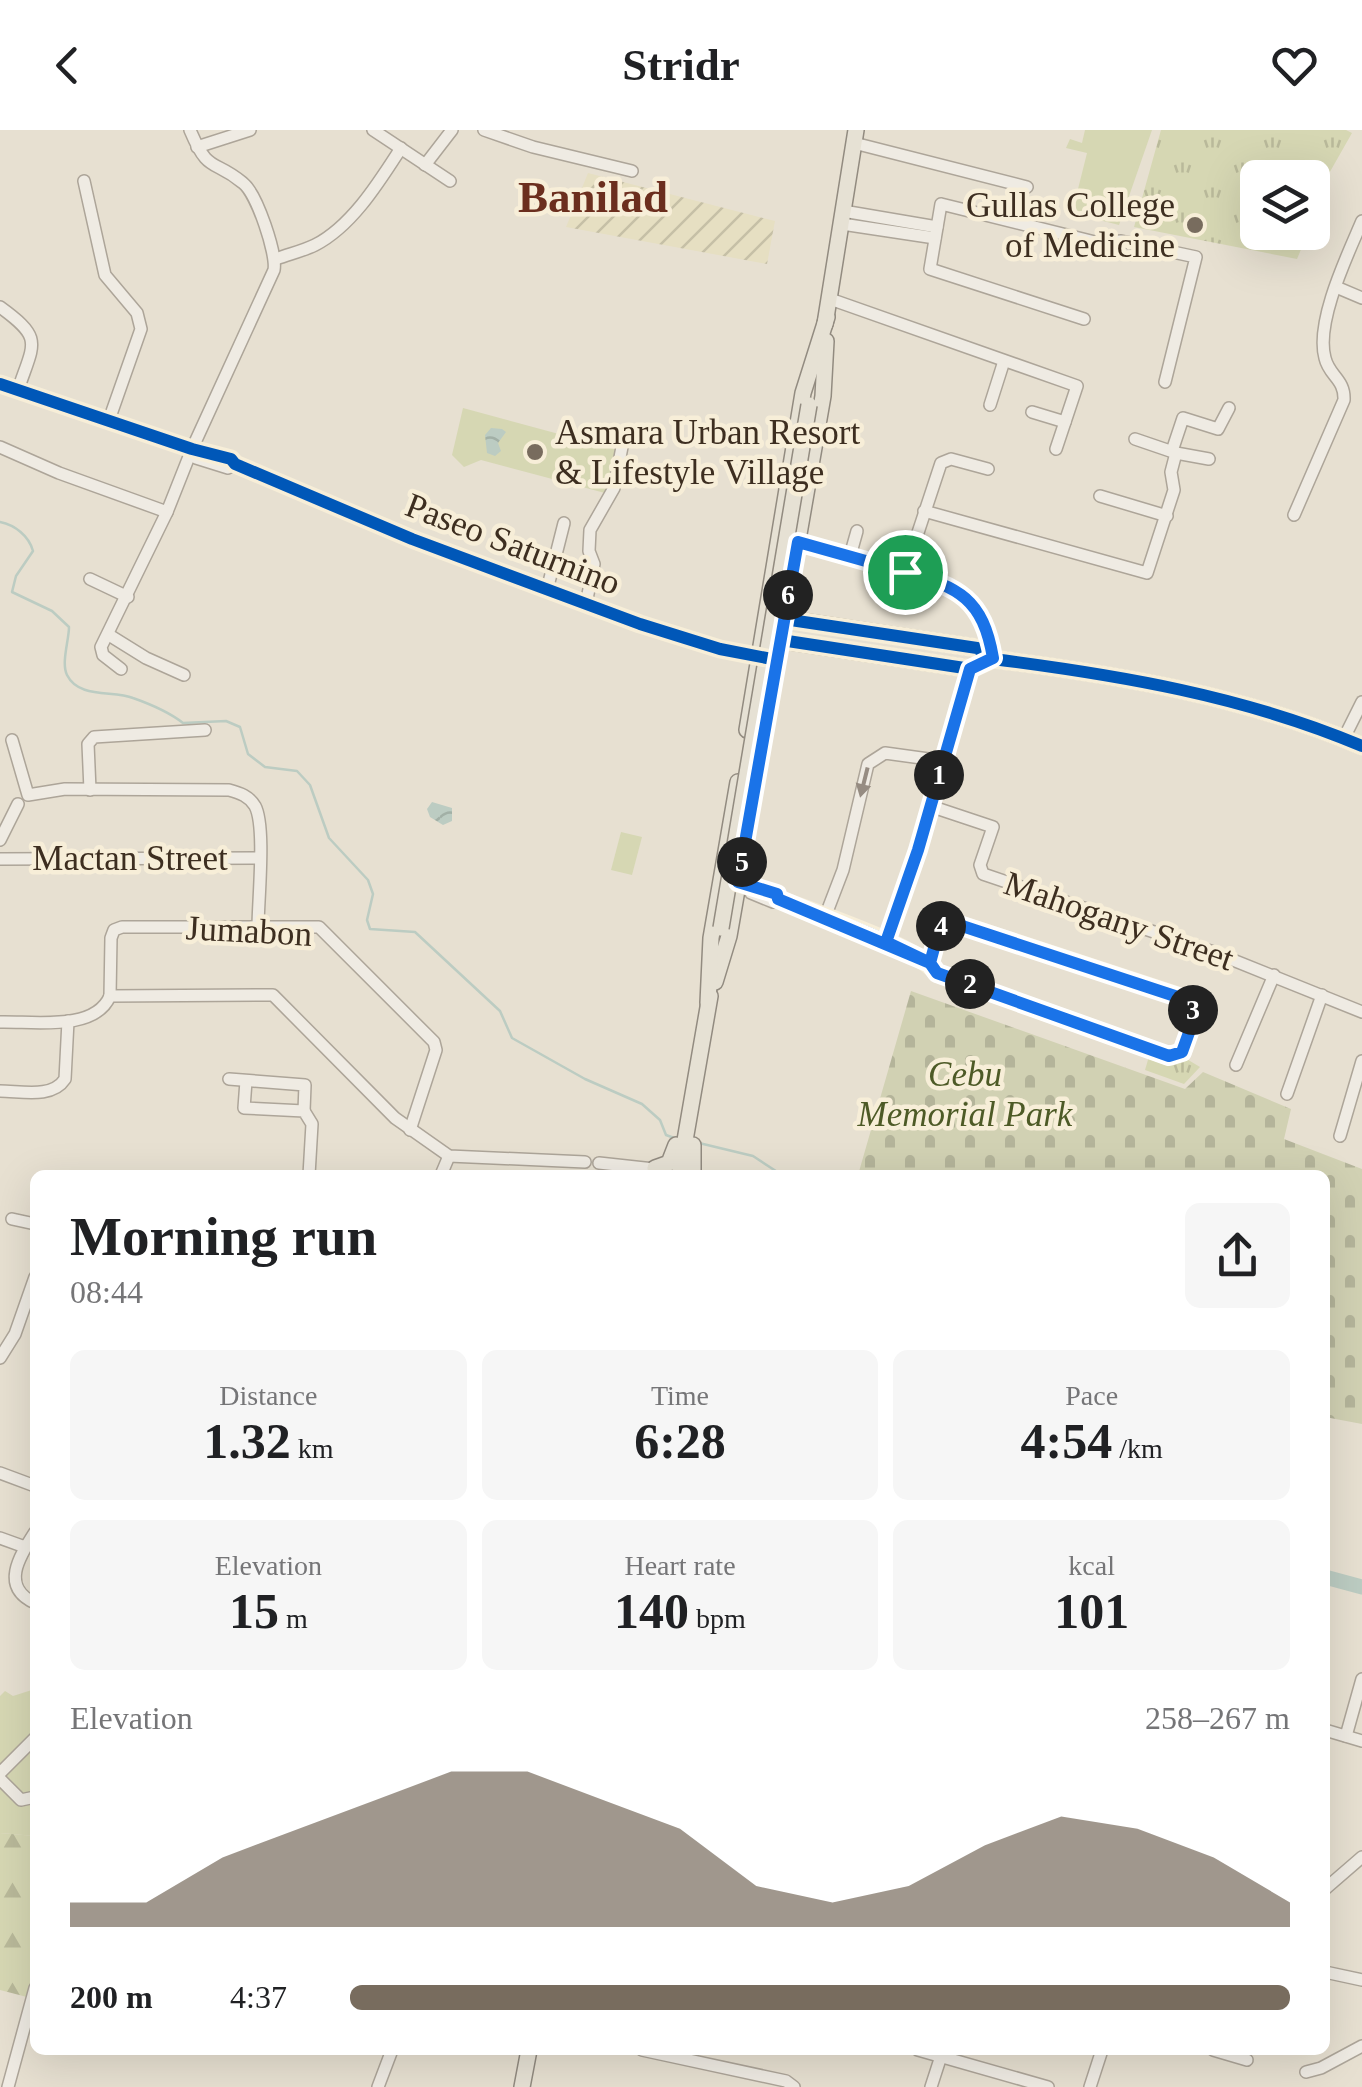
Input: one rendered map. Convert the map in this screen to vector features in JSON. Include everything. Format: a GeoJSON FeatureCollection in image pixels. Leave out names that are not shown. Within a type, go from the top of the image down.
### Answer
{"type":"FeatureCollection","features":[{"type":"Feature","properties":{"kind":"main road"},"geometry":{"type":"LineString","coordinates":[[689,1115],[855,137]]}},
{"type":"Feature","properties":{"kind":"main road"},"geometry":{"type":"LineString","coordinates":[[708,1003],[711,938],[778,536],[803,393],[827,317]]}},
{"type":"Feature","properties":{"kind":"main road"},"geometry":{"type":"LineString","coordinates":[[708,1003],[744,885],[761,753],[823,396],[827,317]]}},
{"type":"Feature","properties":{"kind":"main road"},"geometry":{"type":"LineString","coordinates":[[772,574],[780,580],[791,577]]}},
{"type":"Feature","properties":{"kind":"main road"},"geometry":{"type":"LineString","coordinates":[[766,616],[977,648],[993,658],[1206,694],[1254,706],[1362,746]]}},
{"type":"Feature","properties":{"kind":"main road"},"geometry":{"type":"LineString","coordinates":[[762,637],[970,669],[993,658]]}},
{"type":"Feature","properties":{"kind":"main road"},"geometry":{"type":"LineString","coordinates":[[773,682],[793,657],[823,646]]}},
{"type":"Feature","properties":{"kind":"main road"},"geometry":{"type":"LineString","coordinates":[[744,750],[752,746],[761,753]]}},
{"type":"Feature","properties":{"kind":"main road"},"geometry":{"type":"LineString","coordinates":[[738,781],[756,784]]}},
{"type":"Feature","properties":{"kind":"main road"},"geometry":{"type":"LineString","coordinates":[[681,1170],[699,1056]]}},
{"type":"Feature","properties":{"kind":"main road"},"geometry":{"type":"LineString","coordinates":[[655,1168],[684,1151]]}},
{"type":"Feature","properties":{"kind":"main road"},"geometry":{"type":"LineString","coordinates":[[684,1151],[691,1170]]}},
{"type":"Feature","properties":{"kind":"main road"},"geometry":{"type":"LineString","coordinates":[[522,2087],[528,2055]]}},
{"type":"Feature","properties":{"kind":"street"},"geometry":{"type":"LineString","coordinates":[[120,669],[101,651],[167,512],[276,258],[252,194],[244,184],[209,165],[190,130]]}},
{"type":"Feature","properties":{"kind":"street"},"geometry":{"type":"LineString","coordinates":[[197,146],[250,130]]}},
{"type":"Feature","properties":{"kind":"street"},"geometry":{"type":"LineString","coordinates":[[373,130],[450,182]]}},
{"type":"Feature","properties":{"kind":"street"},"geometry":{"type":"LineString","coordinates":[[425,165],[452,130]]}},
{"type":"Feature","properties":{"kind":"street"},"geometry":{"type":"LineString","coordinates":[[484,130],[533,147],[632,171]]}},
{"type":"Feature","properties":{"kind":"street"},"geometry":{"type":"LineString","coordinates":[[855,137],[1027,187]]}},
{"type":"Feature","properties":{"kind":"street"},"geometry":{"type":"LineString","coordinates":[[276,258],[318,244],[337,228],[374,188],[401,148]]}},
{"type":"Feature","properties":{"kind":"street"},"geometry":{"type":"LineString","coordinates":[[84,181],[108,281],[136,314],[141,328],[109,420]]}},
{"type":"Feature","properties":{"kind":"street"},"geometry":{"type":"LineString","coordinates":[[1084,319],[930,269],[941,204],[1099,243],[1120,241],[1196,257],[1165,382]]}},
{"type":"Feature","properties":{"kind":"street"},"geometry":{"type":"LineString","coordinates":[[842,217],[936,232]]}},
{"type":"Feature","properties":{"kind":"street"},"geometry":{"type":"LineString","coordinates":[[1294,516],[1344,400],[1342,384],[1329,368],[1324,350],[1336,288],[1362,220]]}},
{"type":"Feature","properties":{"kind":"street"},"geometry":{"type":"LineString","coordinates":[[1336,288],[1362,298]]}},
{"type":"Feature","properties":{"kind":"street"},"geometry":{"type":"LineString","coordinates":[[830,299],[1077,386],[1056,449]]}},
{"type":"Feature","properties":{"kind":"street"},"geometry":{"type":"LineString","coordinates":[[0,307],[32,336],[33,346],[18,390]]}},
{"type":"Feature","properties":{"kind":"street"},"geometry":{"type":"LineString","coordinates":[[990,405],[1004,360]]}},
{"type":"Feature","properties":{"kind":"street","name":"Paseo Saturnino"},"geometry":{"type":"LineString","coordinates":[[0,384],[230,459],[412,539],[586,604],[686,639],[777,660]]}},
{"type":"Feature","properties":{"kind":"street"},"geometry":{"type":"LineString","coordinates":[[924,510],[1147,573],[1174,490],[1171,472],[1183,418],[1218,429],[1230,408]]}},
{"type":"Feature","properties":{"kind":"street"},"geometry":{"type":"LineString","coordinates":[[1032,412],[1065,422]]}},
{"type":"Feature","properties":{"kind":"street"},"geometry":{"type":"LineString","coordinates":[[1135,439],[1209,458]]}},
{"type":"Feature","properties":{"kind":"street"},"geometry":{"type":"LineString","coordinates":[[0,447],[167,512]]}},
{"type":"Feature","properties":{"kind":"street"},"geometry":{"type":"LineString","coordinates":[[586,604],[594,564],[589,551],[590,530],[614,488],[622,447]]}},
{"type":"Feature","properties":{"kind":"street"},"geometry":{"type":"LineString","coordinates":[[905,572],[944,460],[988,469]]}},
{"type":"Feature","properties":{"kind":"street"},"geometry":{"type":"LineString","coordinates":[[1100,496],[1166,516]]}},
{"type":"Feature","properties":{"kind":"street"},"geometry":{"type":"LineString","coordinates":[[547,590],[564,523]]}},
{"type":"Feature","properties":{"kind":"street"},"geometry":{"type":"LineString","coordinates":[[850,556],[857,531]]}},
{"type":"Feature","properties":{"kind":"street"},"geometry":{"type":"LineString","coordinates":[[778,536],[947,583],[973,604],[990,638],[993,658]]}},
{"type":"Feature","properties":{"kind":"street"},"geometry":{"type":"LineString","coordinates":[[90,579],[128,597]]}},
{"type":"Feature","properties":{"kind":"street"},"geometry":{"type":"LineString","coordinates":[[109,635],[184,675]]}},
{"type":"Feature","properties":{"kind":"street"},"geometry":{"type":"LineString","coordinates":[[886,942],[918,850],[970,669]]}},
{"type":"Feature","properties":{"kind":"street"},"geometry":{"type":"LineString","coordinates":[[1344,738],[1362,702]]}},
{"type":"Feature","properties":{"kind":"street"},"geometry":{"type":"LineString","coordinates":[[90,790],[88,744],[94,737],[205,730]]}},
{"type":"Feature","properties":{"kind":"street"},"geometry":{"type":"LineString","coordinates":[[12,740],[28,795],[65,789],[228,790],[244,794],[254,804],[260,821],[258,927]]}},
{"type":"Feature","properties":{"kind":"street"},"geometry":{"type":"LineString","coordinates":[[825,917],[843,870],[868,764],[885,753],[943,761]]}},
{"type":"Feature","properties":{"kind":"street"},"geometry":{"type":"LineString","coordinates":[[0,840],[18,804]]}},
{"type":"Feature","properties":{"kind":"street","name":"Mahogany Street"},"geometry":{"type":"LineString","coordinates":[[930,806],[992,827],[980,865],[983,874],[1274,975],[1362,1012]]}},
{"type":"Feature","properties":{"kind":"street","name":"Mactan Street"},"geometry":{"type":"LineString","coordinates":[[0,859],[259,858]]}},
{"type":"Feature","properties":{"kind":"street"},"geometry":{"type":"LineString","coordinates":[[744,885],[751,893],[772,902],[778,899],[886,942],[930,963],[937,973],[1169,1056],[1182,1052],[1196,1013],[1181,998],[954,923],[940,926],[930,963]]}},
{"type":"Feature","properties":{"kind":"street","name":"Jumabon"},"geometry":{"type":"LineString","coordinates":[[110,996],[114,930],[122,927],[319,928],[434,1042],[436,1050],[410,1130]]}},
{"type":"Feature","properties":{"kind":"street"},"geometry":{"type":"LineString","coordinates":[[1236,1065],[1274,975]]}},
{"type":"Feature","properties":{"kind":"street"},"geometry":{"type":"LineString","coordinates":[[0,1022],[88,1017],[100,1011],[110,996],[272,995],[410,1130],[449,1156],[585,1162]]}},
{"type":"Feature","properties":{"kind":"street"},"geometry":{"type":"LineString","coordinates":[[1287,1094],[1322,995]]}},
{"type":"Feature","properties":{"kind":"street"},"geometry":{"type":"LineString","coordinates":[[0,1091],[48,1092],[61,1086],[65,1079],[68,1020]]}},
{"type":"Feature","properties":{"kind":"street"},"geometry":{"type":"LineString","coordinates":[[1340,1136],[1362,1061]]}},
{"type":"Feature","properties":{"kind":"street"},"geometry":{"type":"LineString","coordinates":[[230,1080],[305,1085],[304,1111],[312,1124],[309,1170]]}},
{"type":"Feature","properties":{"kind":"street"},"geometry":{"type":"LineString","coordinates":[[246,1081],[244,1108],[304,1111]]}},
{"type":"Feature","properties":{"kind":"street"},"geometry":{"type":"LineString","coordinates":[[443,1170],[449,1156]]}},
{"type":"Feature","properties":{"kind":"street"},"geometry":{"type":"LineString","coordinates":[[599,1163],[662,1170]]}},
{"type":"Feature","properties":{"kind":"street"},"geometry":{"type":"LineString","coordinates":[[12,1219],[30,1223]]}},
{"type":"Feature","properties":{"kind":"street"},"geometry":{"type":"LineString","coordinates":[[0,1358],[15,1334],[30,1292]]}},
{"type":"Feature","properties":{"kind":"street"},"geometry":{"type":"LineString","coordinates":[[0,1472],[30,1484]]}},
{"type":"Feature","properties":{"kind":"street"},"geometry":{"type":"LineString","coordinates":[[0,1538],[25,1548]]}},
{"type":"Feature","properties":{"kind":"street"},"geometry":{"type":"LineString","coordinates":[[30,1540],[13,1576],[14,1588],[30,1601]]}},
{"type":"Feature","properties":{"kind":"street"},"geometry":{"type":"LineString","coordinates":[[1346,1736],[1362,1679]]}},
{"type":"Feature","properties":{"kind":"street"},"geometry":{"type":"LineString","coordinates":[[1330,1731],[1362,1740]]}},
{"type":"Feature","properties":{"kind":"street"},"geometry":{"type":"LineString","coordinates":[[30,1743],[0,1776],[21,1800],[30,1799]]}},
{"type":"Feature","properties":{"kind":"street"},"geometry":{"type":"LineString","coordinates":[[1330,1885],[1362,1857]]}},
{"type":"Feature","properties":{"kind":"street"},"geometry":{"type":"LineString","coordinates":[[1330,1973],[1362,1980]]}},
{"type":"Feature","properties":{"kind":"street"},"geometry":{"type":"LineString","coordinates":[[22,2087],[9,2082],[30,2006]]}},
{"type":"Feature","properties":{"kind":"street"},"geometry":{"type":"LineString","coordinates":[[1306,2072],[1362,2046]]}},
{"type":"Feature","properties":{"kind":"street"},"geometry":{"type":"LineString","coordinates":[[378,2087],[390,2055]]}},
{"type":"Feature","properties":{"kind":"street"},"geometry":{"type":"LineString","coordinates":[[666,2055],[793,2083],[794,2087]]}},
{"type":"Feature","properties":{"kind":"street"},"geometry":{"type":"LineString","coordinates":[[725,2067],[728,2055]]}},
{"type":"Feature","properties":{"kind":"street"},"geometry":{"type":"LineString","coordinates":[[931,2087],[942,2055]]}},
{"type":"Feature","properties":{"kind":"street"},"geometry":{"type":"LineString","coordinates":[[945,2055],[1048,2087]]}},
{"type":"Feature","properties":{"kind":"street"},"geometry":{"type":"LineString","coordinates":[[1090,2087],[1100,2055]]}},
{"type":"Feature","properties":{"kind":"street"},"geometry":{"type":"LineString","coordinates":[[1230,2055],[1247,2060]]}},
{"type":"Feature","properties":{"kind":"shaded area"},"geometry":{"type":"Polygon","coordinates":[[[588,173],[775,221],[767,264],[566,227],[588,173]]]}},
{"type":"Feature","properties":{"kind":"green space"},"geometry":{"type":"Polygon","coordinates":[[[1085,130],[1152,130],[1119,225],[1072,213],[1087,153],[1066,148],[1070,139],[1082,143],[1085,130]]]}},
{"type":"Feature","properties":{"kind":"green space"},"geometry":{"type":"Polygon","coordinates":[[[1161,130],[1352,133],[1330,172],[1330,160],[1240,160],[1240,248],[1134,227],[1161,130]]]}},
{"type":"Feature","properties":{"kind":"green space"},"geometry":{"type":"Polygon","coordinates":[[[1251,250],[1301,250],[1297,259],[1251,250]]]}},
{"type":"Feature","properties":{"kind":"green space","name":"Asmara Urban Resort & Lifestyle Village"},"geometry":{"type":"Polygon","coordinates":[[[463,408],[618,450],[605,493],[481,460],[464,467],[452,455],[463,408]]]}},
{"type":"Feature","properties":{"kind":"green space"},"geometry":{"type":"Polygon","coordinates":[[[621,832],[642,837],[632,875],[611,870],[621,832]]]}},
{"type":"Feature","properties":{"kind":"green space","name":"Cebu Memorial Park"},"geometry":{"type":"Polygon","coordinates":[[[911,991],[1185,1089],[1203,1072],[1291,1109],[1284,1139],[1362,1169],[1362,1424],[1330,1418],[1330,1170],[859,1170],[911,991]]]}},
{"type":"Feature","properties":{"kind":"green space"},"geometry":{"type":"Polygon","coordinates":[[[1150,1053],[1180,1055],[1200,1067],[1184,1084],[1145,1070],[1150,1053]]]}},
{"type":"Feature","properties":{"kind":"green space"},"geometry":{"type":"Polygon","coordinates":[[[5,1691],[13,1696],[30,1691],[30,1836],[0,1833],[0,1696],[5,1691]]]}},
{"type":"Feature","properties":{"kind":"green space"},"geometry":{"type":"Polygon","coordinates":[[[0,1833],[30,1836],[30,1988],[27,1997],[0,1990],[0,1833]]]}},
{"type":"Feature","properties":{"kind":"water"},"geometry":{"type":"Polygon","coordinates":[[[491,428],[506,432],[498,443],[501,451],[495,456],[487,453],[485,435],[491,428]]]}},
{"type":"Feature","properties":{"kind":"water"},"geometry":{"type":"Polygon","coordinates":[[[432,802],[452,808],[452,821],[443,825],[430,817],[427,809],[432,802]]]}},
{"type":"Feature","properties":{"kind":"waterway"},"geometry":{"type":"LineString","coordinates":[[0,522],[21,532],[33,551],[16,576],[12,592],[52,611],[69,627],[65,664],[72,683],[88,691],[139,700],[183,723],[226,721],[240,727],[248,754],[265,767],[297,771],[310,785],[329,838],[368,880],[373,894],[367,920],[370,929],[415,932],[500,1011],[512,1038],[585,1079],[642,1104],[660,1120],[666,1135],[677,1139]]}},
{"type":"Feature","properties":{"kind":"waterway"},"geometry":{"type":"LineString","coordinates":[[699,1143],[753,1156],[774,1170]]}},
{"type":"Feature","properties":{"kind":"waterway"},"geometry":{"type":"LineString","coordinates":[[1330,1578],[1362,1587]]}},
{"type":"Feature","properties":{"kind":"cycle path"},"geometry":{"type":"LineString","coordinates":[[0,384],[231,459],[412,539],[640,624],[720,649],[777,660]]}},
{"type":"Feature","properties":{"kind":"cycle path"},"geometry":{"type":"LineString","coordinates":[[784,619],[977,648],[993,659],[1180,690],[1272,714],[1362,746]]}},
{"type":"Feature","properties":{"kind":"cycle path"},"geometry":{"type":"LineString","coordinates":[[781,640],[971,669],[993,659]]}},
{"type":"Feature","properties":{"kind":"cycle path"},"geometry":{"type":"LineString","coordinates":[[738,883],[777,894],[778,899],[887,941],[937,973],[1169,1056],[1182,1052],[1196,1013],[1181,997],[955,923],[940,927],[930,963]]}},
{"type":"Feature","properties":{"kind":"place","name":"Gullas College of Medicine"},"geometry":{"type":"Point","coordinates":[1195,225]}},
{"type":"Feature","properties":{"kind":"place","name":"Asmara Urban Resort & Lifestyle Village"},"geometry":{"type":"Point","coordinates":[535,452]}},
{"type":"Feature","properties":{"kind":"district","name":"Banilad"},"geometry":{"type":"Point","coordinates":[593,197]}},
{"type":"Feature","properties":{"kind":"route"},"geometry":{"type":"LineString","coordinates":[[905,572],[798,542],[738,882],[777,894],[778,899],[930,963],[940,926],[950,922],[1181,998],[1196,1013],[1182,1052],[1169,1056],[937,973],[930,963],[886,942],[918,850],[970,669],[993,658],[990,638],[973,604],[947,583],[905,572]]}}]}
